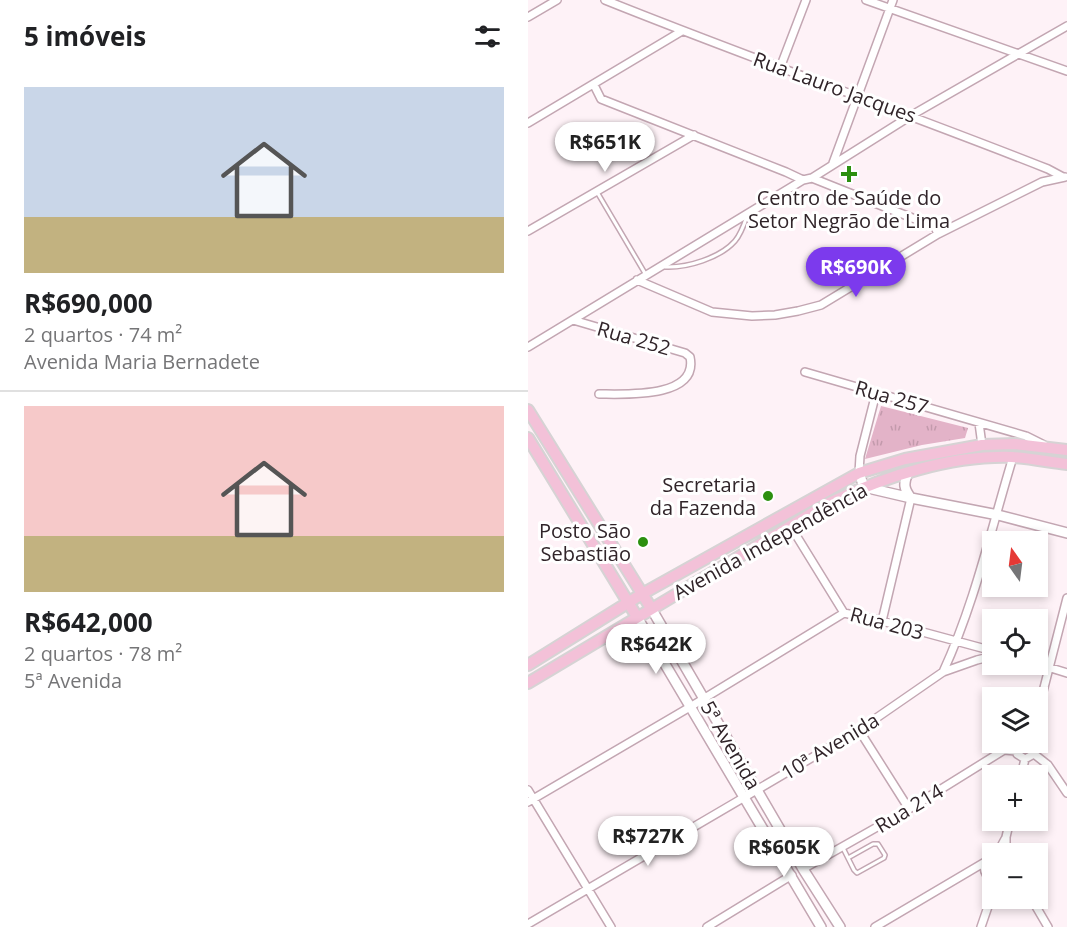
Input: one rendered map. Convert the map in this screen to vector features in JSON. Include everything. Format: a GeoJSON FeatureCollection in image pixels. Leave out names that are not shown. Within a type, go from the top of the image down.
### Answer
{"type":"FeatureCollection","features":[{"type":"Feature","properties":{"kind":"main road","name":"5ª Avenida"},"geometry":{"type":"LineString","coordinates":[[528,410],[651,608],[756,789],[840,927]]}},
{"type":"Feature","properties":{"kind":"main road","name":"5ª Avenida"},"geometry":{"type":"LineString","coordinates":[[528,438],[792,875],[821,927]]}},
{"type":"Feature","properties":{"kind":"main road","name":"Avenida Independência"},"geometry":{"type":"LineString","coordinates":[[528,665],[642,594],[859,473],[904,459],[982,445],[1015,444],[1067,450]]}},
{"type":"Feature","properties":{"kind":"main road","name":"Avenida Independência"},"geometry":{"type":"LineString","coordinates":[[528,683],[829,503],[864,487],[908,473],[983,458],[1013,457],[1067,464]]}},
{"type":"Feature","properties":{"kind":"main road"},"geometry":{"type":"LineString","coordinates":[[859,473],[864,487],[998,515],[1067,533]]}},
{"type":"Feature","properties":{"kind":"main road"},"geometry":{"type":"LineString","coordinates":[[908,473],[904,481],[904,489],[911,498]]}},
{"type":"Feature","properties":{"kind":"main road"},"geometry":{"type":"LineString","coordinates":[[776,850],[795,870],[803,868]]}},
{"type":"Feature","properties":{"kind":"street"},"geometry":{"type":"LineString","coordinates":[[528,17],[557,0]]}},
{"type":"Feature","properties":{"kind":"street","name":"Rua Lauro Jacques"},"geometry":{"type":"LineString","coordinates":[[605,0],[780,68],[912,115],[1065,177]]}},
{"type":"Feature","properties":{"kind":"street"},"geometry":{"type":"LineString","coordinates":[[780,68],[806,0]]}},
{"type":"Feature","properties":{"kind":"street"},"geometry":{"type":"LineString","coordinates":[[866,0],[1067,71]]}},
{"type":"Feature","properties":{"kind":"street"},"geometry":{"type":"LineString","coordinates":[[833,163],[893,0]]}},
{"type":"Feature","properties":{"kind":"street"},"geometry":{"type":"LineString","coordinates":[[528,348],[802,180],[812,177],[912,115],[1067,26]]}},
{"type":"Feature","properties":{"kind":"street"},"geometry":{"type":"LineString","coordinates":[[528,123],[682,31]]}},
{"type":"Feature","properties":{"kind":"street"},"geometry":{"type":"LineString","coordinates":[[594,85],[601,99],[802,180]]}},
{"type":"Feature","properties":{"kind":"street"},"geometry":{"type":"LineString","coordinates":[[528,231],[694,135]]}},
{"type":"Feature","properties":{"kind":"street"},"geometry":{"type":"LineString","coordinates":[[812,177],[935,227],[938,234]]}},
{"type":"Feature","properties":{"kind":"street"},"geometry":{"type":"LineString","coordinates":[[638,280],[712,312],[752,316],[775,315],[821,305],[938,234],[1042,182],[1065,177]]}},
{"type":"Feature","properties":{"kind":"street","name":"Rua 252"},"geometry":{"type":"LineString","coordinates":[[573,320],[685,353],[690,357],[691,363],[686,377],[663,391],[647,394],[599,394]]}},
{"type":"Feature","properties":{"kind":"street","name":"Rua 257"},"geometry":{"type":"LineString","coordinates":[[806,372],[1026,436],[1047,446]]}},
{"type":"Feature","properties":{"kind":"street"},"geometry":{"type":"LineString","coordinates":[[859,473],[860,456],[876,393]]}},
{"type":"Feature","properties":{"kind":"street"},"geometry":{"type":"LineString","coordinates":[[979,423],[982,445]]}},
{"type":"Feature","properties":{"kind":"street"},"geometry":{"type":"LineString","coordinates":[[943,672],[957,642],[998,515],[1013,457]]}},
{"type":"Feature","properties":{"kind":"street"},"geometry":{"type":"LineString","coordinates":[[882,621],[911,498]]}},
{"type":"Feature","properties":{"kind":"street","name":"Rua 203"},"geometry":{"type":"LineString","coordinates":[[791,527],[844,614],[882,621],[982,648]]}},
{"type":"Feature","properties":{"kind":"street"},"geometry":{"type":"LineString","coordinates":[[1045,687],[1067,598]]}},
{"type":"Feature","properties":{"kind":"street"},"geometry":{"type":"LineString","coordinates":[[531,800],[844,614]]}},
{"type":"Feature","properties":{"kind":"street","name":"10ª Avenida"},"geometry":{"type":"LineString","coordinates":[[528,924],[860,730],[943,672],[982,660]]}},
{"type":"Feature","properties":{"kind":"street"},"geometry":{"type":"LineString","coordinates":[[1050,667],[1067,673]]}},
{"type":"Feature","properties":{"kind":"street"},"geometry":{"type":"LineString","coordinates":[[860,730],[909,809]]}},
{"type":"Feature","properties":{"kind":"street","name":"Rua 214"},"geometry":{"type":"LineString","coordinates":[[803,868],[909,809],[999,753]]}},
{"type":"Feature","properties":{"kind":"street"},"geometry":{"type":"LineString","coordinates":[[1017,753],[1025,759]]}},
{"type":"Feature","properties":{"kind":"street"},"geometry":{"type":"LineString","coordinates":[[1024,765],[1025,759],[1034,754],[1048,765],[1067,793]]}},
{"type":"Feature","properties":{"kind":"street"},"geometry":{"type":"LineString","coordinates":[[528,790],[531,800],[611,927]]}},
{"type":"Feature","properties":{"kind":"street"},"geometry":{"type":"LineString","coordinates":[[1006,843],[1007,831]]}},
{"type":"Feature","properties":{"kind":"street"},"geometry":{"type":"LineString","coordinates":[[1002,843],[1006,837]]}},
{"type":"Feature","properties":{"kind":"street"},"geometry":{"type":"LineString","coordinates":[[875,927],[982,864]]}},
{"type":"Feature","properties":{"kind":"street"},"geometry":{"type":"LineString","coordinates":[[966,873],[982,875]]}},
{"type":"Feature","properties":{"kind":"street"},"geometry":{"type":"LineString","coordinates":[[706,927],[792,875]]}},
{"type":"Feature","properties":{"kind":"street"},"geometry":{"type":"LineString","coordinates":[[981,927],[987,909]]}},
{"type":"Feature","properties":{"kind":"street"},"geometry":{"type":"LineString","coordinates":[[1037,909],[1048,927]]}},
{"type":"Feature","properties":{"kind":"lane"},"geometry":{"type":"LineString","coordinates":[[597,192],[646,275]]}},
{"type":"Feature","properties":{"kind":"lane"},"geometry":{"type":"LineString","coordinates":[[660,267],[683,266],[702,261],[723,250],[734,242],[744,227],[748,214]]}},
{"type":"Feature","properties":{"kind":"lane"},"geometry":{"type":"LineString","coordinates":[[843,846],[848,858],[854,870],[860,873],[884,858],[885,855],[878,844],[873,844],[848,858]]}},
{"type":"Feature","properties":{"kind":"green space"},"geometry":{"type":"Polygon","coordinates":[[[881,406],[968,428],[965,438],[922,445],[865,459],[881,406]]]}},
{"type":"Feature","properties":{"kind":"place","name":"Centro de Saúde do Setor Negrão de Lima"},"geometry":{"type":"Point","coordinates":[849,174]}},
{"type":"Feature","properties":{"kind":"place","name":"Secretaria da Fazenda"},"geometry":{"type":"Point","coordinates":[768,496]}},
{"type":"Feature","properties":{"kind":"place","name":"Posto São Sebastião"},"geometry":{"type":"Point","coordinates":[643,542]}}]}
